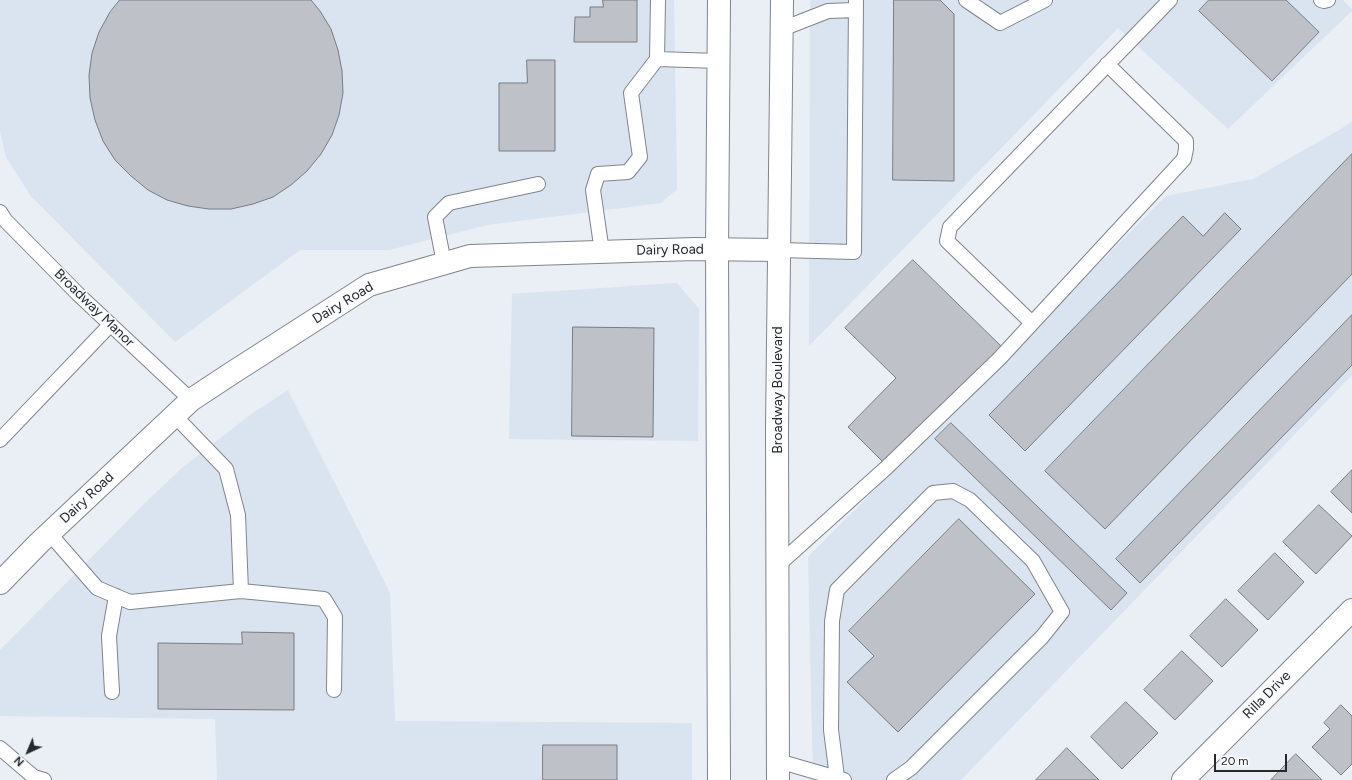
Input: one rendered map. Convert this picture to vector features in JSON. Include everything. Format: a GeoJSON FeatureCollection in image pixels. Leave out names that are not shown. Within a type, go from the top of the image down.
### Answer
{"type":"FeatureCollection","features":[{"type":"Feature","properties":{"kind":"main road"},"geometry":{"type":"LineString","coordinates":[[719,0],[717,249],[719,780]]}},
{"type":"Feature","properties":{"kind":"main road","name":"Broadway Boulevard"},"geometry":{"type":"LineString","coordinates":[[778,770],[777,429],[782,0]]}},
{"type":"Feature","properties":{"kind":"main road","name":"Dairy Road"},"geometry":{"type":"LineString","coordinates":[[0,584],[50,533],[191,400],[369,285],[470,256],[717,249],[779,250]]}},
{"type":"Feature","properties":{"kind":"main road","name":"Rilla Drive"},"geometry":{"type":"LineString","coordinates":[[1182,780],[1352,610]]}},
{"type":"Feature","properties":{"kind":"lane"},"geometry":{"type":"LineString","coordinates":[[602,252],[593,190],[598,174],[628,172],[640,157],[631,93],[658,59],[658,0]]}},
{"type":"Feature","properties":{"kind":"lane"},"geometry":{"type":"LineString","coordinates":[[966,0],[1000,23],[1045,0]]}},
{"type":"Feature","properties":{"kind":"lane"},"geometry":{"type":"LineString","coordinates":[[1032,323],[947,241],[950,227],[1170,0]]}},
{"type":"Feature","properties":{"kind":"lane"},"geometry":{"type":"LineString","coordinates":[[1321,0],[1328,0]]}},
{"type":"Feature","properties":{"kind":"lane"},"geometry":{"type":"LineString","coordinates":[[779,250],[854,252],[855,5],[828,11],[782,29]]}},
{"type":"Feature","properties":{"kind":"lane"},"geometry":{"type":"LineString","coordinates":[[658,59],[718,61]]}},
{"type":"Feature","properties":{"kind":"lane"},"geometry":{"type":"LineString","coordinates":[[777,566],[886,468],[999,359],[1184,159],[1186,140],[1107,64]]}},
{"type":"Feature","properties":{"kind":"lane"},"geometry":{"type":"LineString","coordinates":[[444,263],[435,217],[449,203],[538,184]]}},
{"type":"Feature","properties":{"kind":"lane","name":"Broadway Manor"},"geometry":{"type":"LineString","coordinates":[[0,212],[5,220],[73,290],[191,400]]}},
{"type":"Feature","properties":{"kind":"lane"},"geometry":{"type":"LineString","coordinates":[[0,440],[110,324]]}},
{"type":"Feature","properties":{"kind":"lane"},"geometry":{"type":"LineString","coordinates":[[175,416],[226,469],[238,516],[241,591]]}},
{"type":"Feature","properties":{"kind":"lane"},"geometry":{"type":"LineString","coordinates":[[778,770],[840,779],[831,730],[832,621],[837,590],[933,493],[953,491],[970,500],[1033,561],[1062,612],[1042,637],[911,768],[894,780]]}},
{"type":"Feature","properties":{"kind":"lane"},"geometry":{"type":"LineString","coordinates":[[50,533],[97,588],[130,602],[241,591],[324,599],[335,617],[334,690]]}},
{"type":"Feature","properties":{"kind":"lane"},"geometry":{"type":"LineString","coordinates":[[112,692],[109,636],[116,596]]}},
{"type":"Feature","properties":{"kind":"lane"},"geometry":{"type":"LineString","coordinates":[[0,748],[34,776],[44,780]]}},
{"type":"Feature","properties":{"kind":"shaded area"},"geometry":{"type":"Polygon","coordinates":[[[0,0],[674,0],[677,189],[661,203],[487,225],[389,250],[300,250],[175,342],[30,195],[6,157],[0,132],[0,0]]]}},
{"type":"Feature","properties":{"kind":"shaded area"},"geometry":{"type":"Polygon","coordinates":[[[810,0],[1343,0],[1352,9],[1352,11],[1228,129],[1118,28],[809,346],[810,0]]]}},
{"type":"Feature","properties":{"kind":"shaded area"},"geometry":{"type":"Polygon","coordinates":[[[1352,121],[1352,375],[961,780],[813,780],[808,557],[1166,196],[1253,179],[1341,129],[1352,121]]]}},
{"type":"Feature","properties":{"kind":"shaded area"},"geometry":{"type":"Polygon","coordinates":[[[677,283],[699,309],[698,441],[509,439],[512,294],[677,283]]]}},
{"type":"Feature","properties":{"kind":"shaded area"},"geometry":{"type":"Polygon","coordinates":[[[288,390],[390,593],[395,721],[692,723],[692,780],[217,780],[215,719],[0,716],[0,650],[146,502],[182,468],[250,415],[288,390]]]}},
{"type":"Feature","properties":{"kind":"building"},"geometry":{"type":"Polygon","coordinates":[[[120,0],[311,0],[331,29],[338,50],[342,71],[343,93],[339,115],[332,135],[321,154],[307,171],[291,185],[273,197],[253,204],[231,209],[209,209],[188,206],[167,200],[148,190],[131,176],[115,160],[103,141],[95,120],[90,98],[89,75],[92,53],[99,32],[110,12],[120,0]]]}},
{"type":"Feature","properties":{"kind":"building"},"geometry":{"type":"Polygon","coordinates":[[[603,0],[637,0],[637,42],[574,42],[575,17],[590,17],[590,7],[603,7],[603,0]]]}},
{"type":"Feature","properties":{"kind":"building"},"geometry":{"type":"Polygon","coordinates":[[[894,0],[940,0],[954,14],[954,181],[893,180],[894,0]]]}},
{"type":"Feature","properties":{"kind":"building"},"geometry":{"type":"Polygon","coordinates":[[[1209,0],[1286,0],[1319,32],[1272,81],[1199,11],[1209,0]]]}},
{"type":"Feature","properties":{"kind":"building"},"geometry":{"type":"Polygon","coordinates":[[[527,60],[555,60],[555,151],[499,151],[499,83],[527,83],[527,60]]]}},
{"type":"Feature","properties":{"kind":"building"},"geometry":{"type":"Polygon","coordinates":[[[1352,154],[1352,274],[1105,529],[1045,471],[1352,154]]]}},
{"type":"Feature","properties":{"kind":"building"},"geometry":{"type":"Polygon","coordinates":[[[1225,213],[1241,229],[1025,451],[989,415],[1183,216],[1203,236],[1225,213]]]}},
{"type":"Feature","properties":{"kind":"building"},"geometry":{"type":"Polygon","coordinates":[[[913,260],[1003,348],[887,466],[848,427],[896,378],[845,328],[913,260]]]}},
{"type":"Feature","properties":{"kind":"building"},"geometry":{"type":"Polygon","coordinates":[[[1352,315],[1352,365],[1140,583],[1116,559],[1352,315]]]}},
{"type":"Feature","properties":{"kind":"building"},"geometry":{"type":"Polygon","coordinates":[[[573,327],[654,328],[653,437],[572,436],[573,327]]]}},
{"type":"Feature","properties":{"kind":"building"},"geometry":{"type":"Polygon","coordinates":[[[951,423],[1127,593],[1111,610],[935,439],[951,423]]]}},
{"type":"Feature","properties":{"kind":"building"},"geometry":{"type":"Polygon","coordinates":[[[1352,470],[1352,513],[1331,492],[1352,470]]]}},
{"type":"Feature","properties":{"kind":"building"},"geometry":{"type":"Polygon","coordinates":[[[1319,505],[1352,536],[1316,574],[1283,542],[1319,505]]]}},
{"type":"Feature","properties":{"kind":"building"},"geometry":{"type":"Polygon","coordinates":[[[959,519],[1035,594],[898,732],[847,682],[874,656],[849,631],[959,519]]]}},
{"type":"Feature","properties":{"kind":"building"},"geometry":{"type":"Polygon","coordinates":[[[1275,553],[1304,582],[1268,620],[1238,591],[1275,553]]]}},
{"type":"Feature","properties":{"kind":"building"},"geometry":{"type":"Polygon","coordinates":[[[1226,599],[1258,630],[1222,667],[1190,636],[1226,599]]]}},
{"type":"Feature","properties":{"kind":"building"},"geometry":{"type":"Polygon","coordinates":[[[242,632],[294,633],[294,710],[158,709],[158,643],[242,644],[242,632]]]}},
{"type":"Feature","properties":{"kind":"building"},"geometry":{"type":"Polygon","coordinates":[[[1182,651],[1213,681],[1175,720],[1144,690],[1182,651]]]}},
{"type":"Feature","properties":{"kind":"building"},"geometry":{"type":"Polygon","coordinates":[[[1126,702],[1158,733],[1122,769],[1091,737],[1126,702]]]}},
{"type":"Feature","properties":{"kind":"building"},"geometry":{"type":"Polygon","coordinates":[[[1341,705],[1352,716],[1352,764],[1341,775],[1312,747],[1330,729],[1324,723],[1341,705]]]}},
{"type":"Feature","properties":{"kind":"building"},"geometry":{"type":"Polygon","coordinates":[[[543,745],[617,745],[617,780],[543,780],[543,745]]]}},
{"type":"Feature","properties":{"kind":"building"},"geometry":{"type":"Polygon","coordinates":[[[1067,748],[1099,780],[1036,780],[1067,748]]]}},
{"type":"Feature","properties":{"kind":"building"},"geometry":{"type":"Polygon","coordinates":[[[1296,754],[1322,780],[1271,780],[1296,754]]]}}]}
